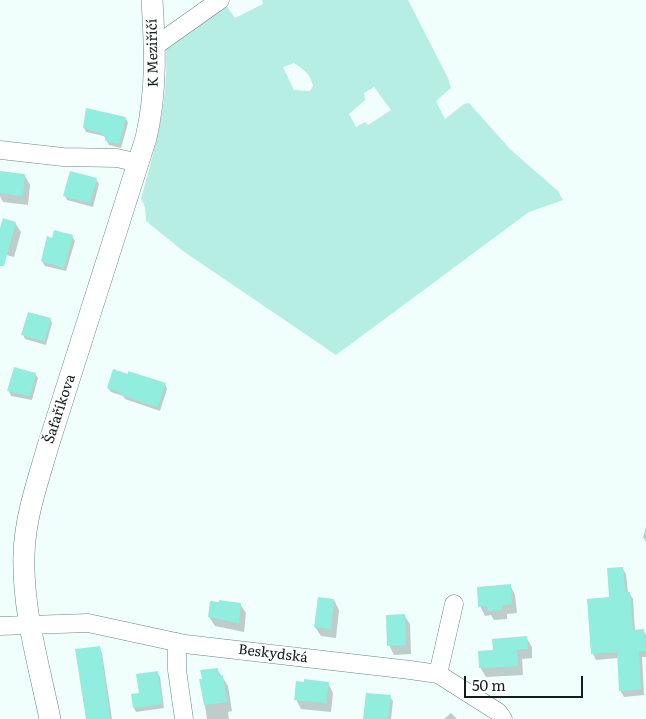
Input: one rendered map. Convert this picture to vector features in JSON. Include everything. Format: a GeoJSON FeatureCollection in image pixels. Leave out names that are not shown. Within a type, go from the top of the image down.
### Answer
{"type":"FeatureCollection","features":[{"type":"Feature","properties":{"kind":"street","name":"K Meziříčí"},"geometry":{"type":"LineString","coordinates":[[152,0],[156,72],[152,106]]}},
{"type":"Feature","properties":{"kind":"street"},"geometry":{"type":"LineString","coordinates":[[155,46],[220,0]]}},
{"type":"Feature","properties":{"kind":"street","name":"Šafaříkova"},"geometry":{"type":"LineString","coordinates":[[50,719],[26,595],[24,554],[32,504],[48,446],[139,163],[152,106]]}},
{"type":"Feature","properties":{"kind":"street"},"geometry":{"type":"LineString","coordinates":[[0,150],[64,157],[122,159],[139,163]]}},
{"type":"Feature","properties":{"kind":"street"},"geometry":{"type":"LineString","coordinates":[[438,674],[454,604]]}},
{"type":"Feature","properties":{"kind":"street","name":"Beskydská"},"geometry":{"type":"LineString","coordinates":[[0,626],[88,623],[177,642],[438,674],[498,712],[503,719]]}},
{"type":"Feature","properties":{"kind":"street"},"geometry":{"type":"LineString","coordinates":[[177,642],[177,670],[184,719]]}},
{"type":"Feature","properties":{"kind":"green space"},"geometry":{"type":"Polygon","coordinates":[[[262,0],[408,0],[448,78],[451,88],[436,101],[445,119],[464,104],[469,103],[511,150],[558,191],[563,200],[529,212],[336,355],[183,251],[146,221],[145,207],[141,199],[164,102],[166,82],[165,42],[223,1],[235,18],[263,4],[262,0]],[[294,63],[283,67],[294,90],[310,91],[313,86],[310,78],[304,70],[294,63]],[[374,87],[364,93],[365,100],[349,114],[356,127],[365,122],[368,125],[391,110],[374,87]]]}},
{"type":"Feature","properties":{"kind":"building"},"geometry":{"type":"Polygon","coordinates":[[[86,108],[126,117],[119,144],[105,141],[106,136],[102,135],[102,133],[83,128],[86,108]]]}},
{"type":"Feature","properties":{"kind":"building"},"geometry":{"type":"Polygon","coordinates":[[[0,171],[25,174],[23,196],[0,193],[0,171]]]}},
{"type":"Feature","properties":{"kind":"building"},"geometry":{"type":"Polygon","coordinates":[[[70,171],[97,178],[90,203],[63,196],[70,171]]]}},
{"type":"Feature","properties":{"kind":"building"},"geometry":{"type":"Polygon","coordinates":[[[3,218],[16,222],[4,266],[0,266],[0,228],[3,218]]]}},
{"type":"Feature","properties":{"kind":"building"},"geometry":{"type":"Polygon","coordinates":[[[54,230],[73,235],[64,268],[41,261],[47,236],[52,238],[54,230]]]}},
{"type":"Feature","properties":{"kind":"building"},"geometry":{"type":"Polygon","coordinates":[[[28,312],[51,318],[44,341],[21,335],[28,312]]]}},
{"type":"Feature","properties":{"kind":"building"},"geometry":{"type":"Polygon","coordinates":[[[14,367],[36,373],[30,396],[7,391],[14,367]]]}},
{"type":"Feature","properties":{"kind":"building"},"geometry":{"type":"Polygon","coordinates":[[[113,369],[128,374],[128,371],[166,383],[158,407],[121,395],[122,393],[107,388],[113,369]]]}},
{"type":"Feature","properties":{"kind":"building"},"geometry":{"type":"Polygon","coordinates":[[[623,567],[625,592],[630,592],[633,630],[644,629],[646,651],[639,651],[641,689],[619,691],[617,652],[591,654],[587,599],[609,597],[607,568],[623,567]]]}},
{"type":"Feature","properties":{"kind":"building"},"geometry":{"type":"Polygon","coordinates":[[[511,584],[512,604],[502,605],[502,610],[487,611],[487,606],[478,607],[477,587],[511,584]]]}},
{"type":"Feature","properties":{"kind":"building"},"geometry":{"type":"Polygon","coordinates":[[[318,597],[334,599],[331,629],[314,627],[318,597]]]}},
{"type":"Feature","properties":{"kind":"building"},"geometry":{"type":"Polygon","coordinates":[[[219,600],[241,603],[239,623],[208,617],[210,601],[219,602],[219,600]]]}},
{"type":"Feature","properties":{"kind":"building"},"geometry":{"type":"Polygon","coordinates":[[[405,614],[406,645],[387,646],[386,615],[405,614]]]}},
{"type":"Feature","properties":{"kind":"building"},"geometry":{"type":"Polygon","coordinates":[[[527,636],[528,649],[517,649],[518,666],[479,668],[478,651],[493,650],[492,639],[527,636]]]}},
{"type":"Feature","properties":{"kind":"building"},"geometry":{"type":"Polygon","coordinates":[[[100,646],[110,719],[86,719],[75,649],[100,646]]]}},
{"type":"Feature","properties":{"kind":"building"},"geometry":{"type":"Polygon","coordinates":[[[218,668],[219,676],[223,675],[227,702],[204,705],[199,679],[202,679],[200,670],[218,668]]]}},
{"type":"Feature","properties":{"kind":"building"},"geometry":{"type":"Polygon","coordinates":[[[158,671],[162,704],[133,708],[131,694],[139,693],[136,674],[158,671]]]}},
{"type":"Feature","properties":{"kind":"building"},"geometry":{"type":"Polygon","coordinates":[[[304,679],[329,682],[326,703],[294,700],[296,681],[304,682],[304,679]]]}},
{"type":"Feature","properties":{"kind":"building"},"geometry":{"type":"Polygon","coordinates":[[[366,693],[391,695],[388,719],[363,719],[366,693]]]}}]}
